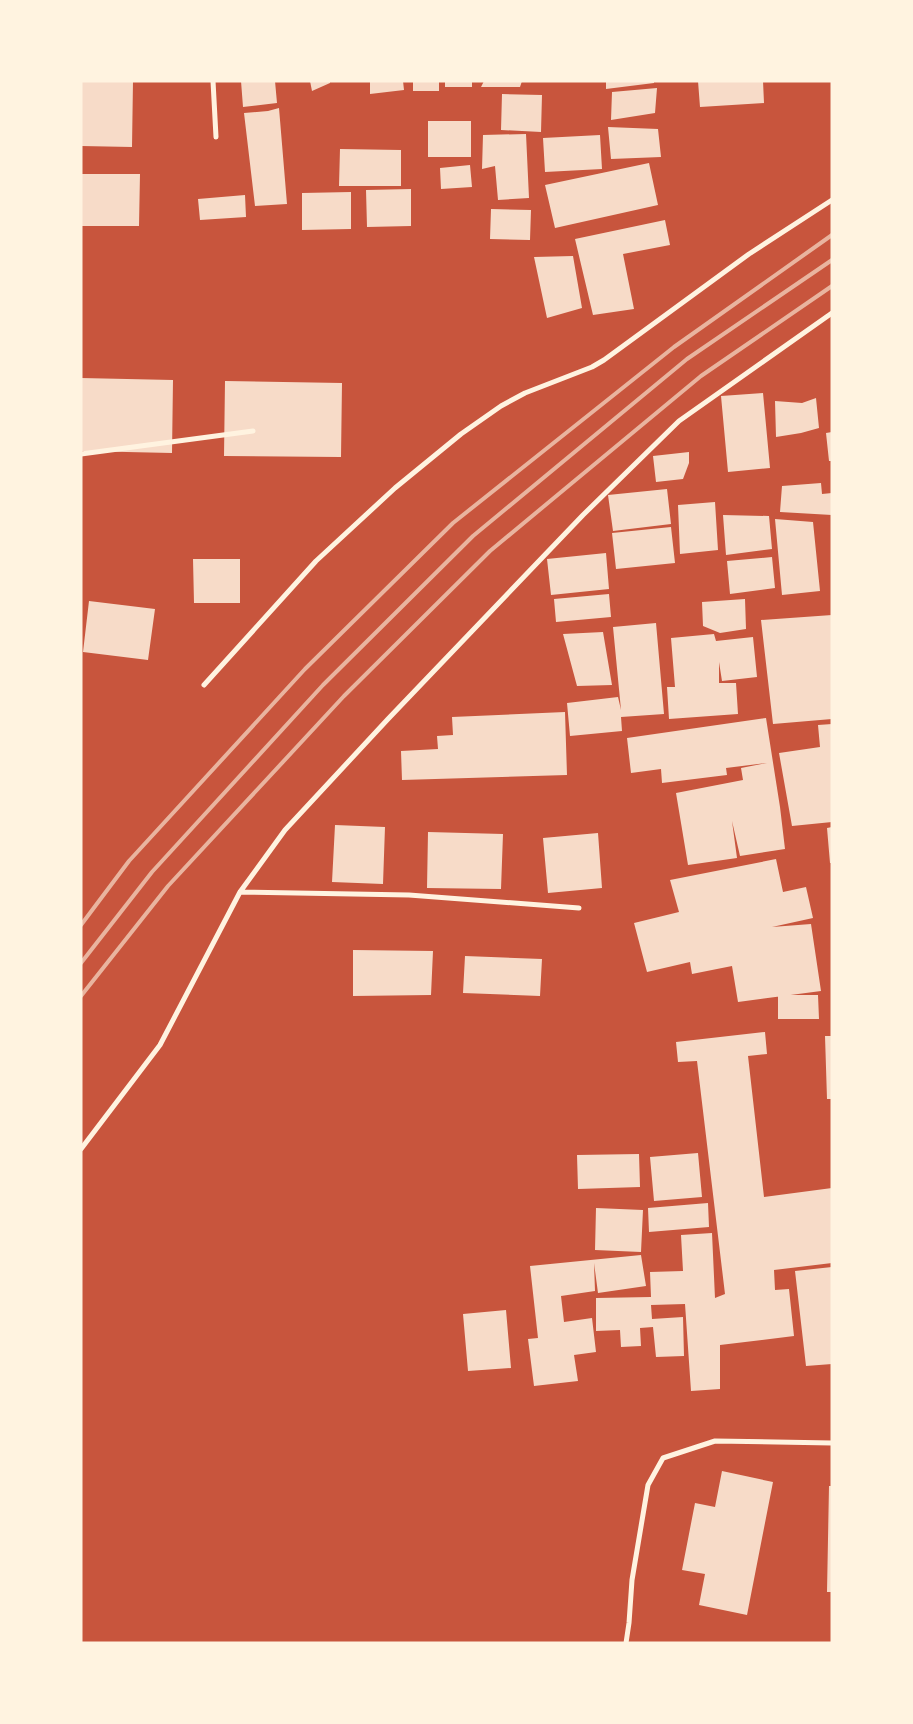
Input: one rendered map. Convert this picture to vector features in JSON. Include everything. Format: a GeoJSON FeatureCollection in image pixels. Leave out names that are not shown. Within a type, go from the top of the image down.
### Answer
{"type":"FeatureCollection","features":[{"type":"Feature","properties":{"kind":"street"},"geometry":{"type":"LineString","coordinates":[[213,81],[216,137]]}},
{"type":"Feature","properties":{"kind":"street"},"geometry":{"type":"LineString","coordinates":[[204,685],[316,561],[395,488],[461,434],[514,398],[592,367],[604,360],[749,254],[832,200]]}},
{"type":"Feature","properties":{"kind":"street"},"geometry":{"type":"LineString","coordinates":[[81,1149],[160,1045],[240,892],[292,823],[556,543],[679,421],[832,313]]}},
{"type":"Feature","properties":{"kind":"street"},"geometry":{"type":"LineString","coordinates":[[81,454],[253,431]]}},
{"type":"Feature","properties":{"kind":"street"},"geometry":{"type":"LineString","coordinates":[[240,892],[409,895],[579,908]]}},
{"type":"Feature","properties":{"kind":"street"},"geometry":{"type":"LineString","coordinates":[[626,1643],[630,1623],[632,1580],[648,1485],[663,1458],[715,1441],[832,1443]]}},
{"type":"Feature","properties":{"kind":"building"},"geometry":{"type":"Polygon","coordinates":[[[81,81],[133,81],[132,147],[81,146],[81,81]]]}},
{"type":"Feature","properties":{"kind":"building"},"geometry":{"type":"Polygon","coordinates":[[[241,81],[275,81],[277,103],[243,107],[241,81]]]}},
{"type":"Feature","properties":{"kind":"building"},"geometry":{"type":"Polygon","coordinates":[[[310,81],[330,81],[330,83],[312,91],[310,81]]]}},
{"type":"Feature","properties":{"kind":"building"},"geometry":{"type":"Polygon","coordinates":[[[370,81],[403,81],[404,90],[370,94],[370,81]]]}},
{"type":"Feature","properties":{"kind":"building"},"geometry":{"type":"Polygon","coordinates":[[[413,81],[439,81],[439,91],[413,91],[413,81]]]}},
{"type":"Feature","properties":{"kind":"building"},"geometry":{"type":"Polygon","coordinates":[[[445,81],[472,81],[472,87],[445,87],[445,81]]]}},
{"type":"Feature","properties":{"kind":"building"},"geometry":{"type":"Polygon","coordinates":[[[484,81],[522,81],[520,87],[481,87],[484,81]]]}},
{"type":"Feature","properties":{"kind":"building"},"geometry":{"type":"Polygon","coordinates":[[[606,81],[654,81],[654,83],[606,89],[606,81]]]}},
{"type":"Feature","properties":{"kind":"building"},"geometry":{"type":"Polygon","coordinates":[[[698,81],[763,81],[764,103],[700,107],[698,81]]]}},
{"type":"Feature","properties":{"kind":"building"},"geometry":{"type":"Polygon","coordinates":[[[657,88],[655,113],[611,120],[612,92],[657,88]]]}},
{"type":"Feature","properties":{"kind":"building"},"geometry":{"type":"Polygon","coordinates":[[[502,94],[542,95],[541,132],[501,130],[502,94]]]}},
{"type":"Feature","properties":{"kind":"building"},"geometry":{"type":"Polygon","coordinates":[[[279,108],[287,204],[255,206],[244,113],[279,108]]]}},
{"type":"Feature","properties":{"kind":"building"},"geometry":{"type":"Polygon","coordinates":[[[428,121],[471,121],[471,157],[428,157],[428,121]]]}},
{"type":"Feature","properties":{"kind":"building"},"geometry":{"type":"Polygon","coordinates":[[[608,127],[658,129],[661,157],[611,159],[608,127]]]}},
{"type":"Feature","properties":{"kind":"building"},"geometry":{"type":"Polygon","coordinates":[[[526,134],[529,198],[498,200],[495,166],[482,169],[483,135],[526,134]]]}},
{"type":"Feature","properties":{"kind":"building"},"geometry":{"type":"Polygon","coordinates":[[[600,135],[602,169],[545,172],[543,138],[600,135]]]}},
{"type":"Feature","properties":{"kind":"building"},"geometry":{"type":"Polygon","coordinates":[[[340,149],[401,150],[401,186],[339,186],[340,149]]]}},
{"type":"Feature","properties":{"kind":"building"},"geometry":{"type":"Polygon","coordinates":[[[649,163],[658,205],[555,228],[545,185],[649,163]]]}},
{"type":"Feature","properties":{"kind":"building"},"geometry":{"type":"Polygon","coordinates":[[[470,165],[472,187],[441,189],[440,168],[470,165]]]}},
{"type":"Feature","properties":{"kind":"building"},"geometry":{"type":"Polygon","coordinates":[[[81,174],[140,174],[139,226],[81,226],[81,174]]]}},
{"type":"Feature","properties":{"kind":"building"},"geometry":{"type":"Polygon","coordinates":[[[411,189],[411,226],[367,227],[366,190],[411,189]]]}},
{"type":"Feature","properties":{"kind":"building"},"geometry":{"type":"Polygon","coordinates":[[[351,192],[351,229],[302,230],[302,193],[351,192]]]}},
{"type":"Feature","properties":{"kind":"building"},"geometry":{"type":"Polygon","coordinates":[[[245,195],[246,217],[200,220],[198,199],[245,195]]]}},
{"type":"Feature","properties":{"kind":"building"},"geometry":{"type":"Polygon","coordinates":[[[491,209],[531,210],[530,240],[490,239],[491,209]]]}},
{"type":"Feature","properties":{"kind":"building"},"geometry":{"type":"Polygon","coordinates":[[[665,220],[670,245],[623,254],[634,309],[593,315],[575,239],[665,220]]]}},
{"type":"Feature","properties":{"kind":"building"},"geometry":{"type":"Polygon","coordinates":[[[573,256],[582,308],[547,318],[534,257],[573,256]]]}},
{"type":"Feature","properties":{"kind":"building"},"geometry":{"type":"Polygon","coordinates":[[[81,378],[173,380],[172,453],[81,451],[81,378]]]}},
{"type":"Feature","properties":{"kind":"building"},"geometry":{"type":"Polygon","coordinates":[[[225,381],[342,383],[341,457],[224,456],[225,381]]]}},
{"type":"Feature","properties":{"kind":"building"},"geometry":{"type":"Polygon","coordinates":[[[763,393],[770,468],[728,472],[721,396],[763,393]]]}},
{"type":"Feature","properties":{"kind":"building"},"geometry":{"type":"Polygon","coordinates":[[[816,398],[819,428],[776,437],[775,401],[802,403],[816,398]]]}},
{"type":"Feature","properties":{"kind":"building"},"geometry":{"type":"Polygon","coordinates":[[[832,432],[832,461],[829,461],[826,433],[832,432]]]}},
{"type":"Feature","properties":{"kind":"building"},"geometry":{"type":"Polygon","coordinates":[[[689,452],[689,463],[683,479],[656,482],[653,456],[689,452]]]}},
{"type":"Feature","properties":{"kind":"building"},"geometry":{"type":"Polygon","coordinates":[[[821,483],[822,494],[832,493],[832,515],[780,512],[782,486],[821,483]]]}},
{"type":"Feature","properties":{"kind":"building"},"geometry":{"type":"Polygon","coordinates":[[[667,489],[671,524],[613,531],[608,495],[667,489]]]}},
{"type":"Feature","properties":{"kind":"building"},"geometry":{"type":"Polygon","coordinates":[[[715,502],[718,550],[680,554],[678,505],[715,502]]]}},
{"type":"Feature","properties":{"kind":"building"},"geometry":{"type":"Polygon","coordinates":[[[723,515],[769,516],[772,549],[726,555],[723,515]]]}},
{"type":"Feature","properties":{"kind":"building"},"geometry":{"type":"Polygon","coordinates":[[[775,519],[813,522],[820,591],[782,595],[775,519]]]}},
{"type":"Feature","properties":{"kind":"building"},"geometry":{"type":"Polygon","coordinates":[[[671,527],[675,563],[616,569],[612,533],[671,527]]]}},
{"type":"Feature","properties":{"kind":"building"},"geometry":{"type":"Polygon","coordinates":[[[606,553],[609,589],[551,595],[547,559],[606,553]]]}},
{"type":"Feature","properties":{"kind":"building"},"geometry":{"type":"Polygon","coordinates":[[[772,557],[775,588],[730,594],[727,561],[772,557]]]}},
{"type":"Feature","properties":{"kind":"building"},"geometry":{"type":"Polygon","coordinates":[[[193,559],[240,559],[240,603],[194,603],[193,559]]]}},
{"type":"Feature","properties":{"kind":"building"},"geometry":{"type":"Polygon","coordinates":[[[609,594],[611,617],[556,622],[554,599],[609,594]]]}},
{"type":"Feature","properties":{"kind":"building"},"geometry":{"type":"Polygon","coordinates":[[[745,599],[746,629],[720,633],[703,626],[702,602],[745,599]]]}},
{"type":"Feature","properties":{"kind":"building"},"geometry":{"type":"Polygon","coordinates":[[[89,601],[155,609],[148,660],[83,652],[89,601]]]}},
{"type":"Feature","properties":{"kind":"building"},"geometry":{"type":"Polygon","coordinates":[[[832,615],[832,719],[773,724],[761,620],[832,615]]]}},
{"type":"Feature","properties":{"kind":"building"},"geometry":{"type":"Polygon","coordinates":[[[656,623],[664,714],[621,717],[622,731],[570,736],[567,703],[618,697],[621,710],[613,627],[656,623]]]}},
{"type":"Feature","properties":{"kind":"building"},"geometry":{"type":"Polygon","coordinates":[[[603,632],[612,685],[577,686],[563,634],[603,632]]]}},
{"type":"Feature","properties":{"kind":"building"},"geometry":{"type":"Polygon","coordinates":[[[714,634],[716,641],[753,637],[757,677],[722,681],[719,662],[719,683],[736,683],[738,714],[669,719],[667,687],[675,687],[671,638],[714,634]]]}},
{"type":"Feature","properties":{"kind":"building"},"geometry":{"type":"Polygon","coordinates":[[[565,712],[567,775],[402,780],[401,751],[438,749],[437,736],[453,735],[452,717],[565,712]]]}},
{"type":"Feature","properties":{"kind":"building"},"geometry":{"type":"Polygon","coordinates":[[[766,718],[785,849],[740,856],[732,821],[737,858],[688,865],[676,793],[743,780],[741,768],[767,763],[726,768],[727,775],[662,783],[661,769],[631,773],[627,738],[766,718]]]}},
{"type":"Feature","properties":{"kind":"building"},"geometry":{"type":"Polygon","coordinates":[[[832,724],[832,822],[792,826],[779,753],[820,747],[818,725],[832,724]]]}},
{"type":"Feature","properties":{"kind":"building"},"geometry":{"type":"Polygon","coordinates":[[[335,825],[385,827],[383,884],[332,882],[335,825]]]}},
{"type":"Feature","properties":{"kind":"building"},"geometry":{"type":"Polygon","coordinates":[[[832,827],[832,863],[830,863],[827,828],[832,827]]]}},
{"type":"Feature","properties":{"kind":"building"},"geometry":{"type":"Polygon","coordinates":[[[428,832],[503,834],[501,889],[427,888],[428,832]]]}},
{"type":"Feature","properties":{"kind":"building"},"geometry":{"type":"Polygon","coordinates":[[[598,833],[602,888],[548,893],[543,838],[598,833]]]}},
{"type":"Feature","properties":{"kind":"building"},"geometry":{"type":"Polygon","coordinates":[[[776,859],[783,892],[806,887],[813,918],[772,927],[811,924],[821,991],[738,1002],[732,966],[692,974],[690,962],[647,972],[634,923],[679,912],[670,880],[776,859]]]}},
{"type":"Feature","properties":{"kind":"building"},"geometry":{"type":"Polygon","coordinates":[[[353,950],[433,951],[431,995],[353,996],[353,950]]]}},
{"type":"Feature","properties":{"kind":"building"},"geometry":{"type":"Polygon","coordinates":[[[465,956],[542,959],[540,996],[463,993],[465,956]]]}},
{"type":"Feature","properties":{"kind":"building"},"geometry":{"type":"Polygon","coordinates":[[[778,995],[818,995],[819,1019],[778,1019],[778,995]]]}},
{"type":"Feature","properties":{"kind":"building"},"geometry":{"type":"Polygon","coordinates":[[[765,1032],[767,1054],[748,1056],[764,1197],[832,1188],[832,1263],[774,1270],[775,1290],[789,1289],[794,1336],[720,1345],[720,1389],[691,1391],[685,1304],[651,1305],[652,1319],[683,1317],[684,1356],[656,1357],[653,1327],[640,1328],[641,1346],[621,1347],[620,1330],[596,1331],[596,1298],[651,1297],[650,1272],[683,1271],[681,1235],[712,1233],[715,1298],[725,1294],[697,1061],[678,1062],[676,1042],[765,1032]]]}},
{"type":"Feature","properties":{"kind":"building"},"geometry":{"type":"Polygon","coordinates":[[[825,1036],[832,1036],[832,1099],[827,1099],[825,1036]]]}},
{"type":"Feature","properties":{"kind":"building"},"geometry":{"type":"Polygon","coordinates":[[[698,1153],[702,1197],[654,1201],[650,1157],[698,1153]]]}},
{"type":"Feature","properties":{"kind":"building"},"geometry":{"type":"Polygon","coordinates":[[[639,1154],[640,1187],[578,1189],[577,1155],[639,1154]]]}},
{"type":"Feature","properties":{"kind":"building"},"geometry":{"type":"Polygon","coordinates":[[[708,1203],[709,1227],[649,1232],[648,1208],[708,1203]]]}},
{"type":"Feature","properties":{"kind":"building"},"geometry":{"type":"Polygon","coordinates":[[[596,1208],[643,1210],[641,1252],[595,1250],[596,1208]]]}},
{"type":"Feature","properties":{"kind":"building"},"geometry":{"type":"Polygon","coordinates":[[[641,1255],[646,1286],[598,1293],[594,1263],[595,1291],[561,1296],[564,1322],[592,1318],[596,1352],[574,1355],[578,1381],[534,1386],[528,1339],[538,1338],[530,1266],[641,1255]]]}},
{"type":"Feature","properties":{"kind":"building"},"geometry":{"type":"Polygon","coordinates":[[[832,1267],[832,1364],[806,1366],[795,1271],[832,1267]]]}},
{"type":"Feature","properties":{"kind":"building"},"geometry":{"type":"Polygon","coordinates":[[[506,1310],[511,1368],[468,1371],[463,1314],[506,1310]]]}},
{"type":"Feature","properties":{"kind":"building"},"geometry":{"type":"Polygon","coordinates":[[[722,1471],[773,1482],[747,1615],[699,1605],[705,1574],[682,1570],[695,1503],[715,1507],[722,1471]]]}},
{"type":"Feature","properties":{"kind":"building"},"geometry":{"type":"Polygon","coordinates":[[[829,1486],[832,1486],[832,1592],[827,1592],[829,1486]]]}},
{"type":"Feature","properties":{"kind":"railway"},"geometry":{"type":"LineString","coordinates":[[81,925],[129,861],[305,669],[453,523],[674,347],[832,235]]}},
{"type":"Feature","properties":{"kind":"railway"},"geometry":{"type":"LineString","coordinates":[[81,963],[152,872],[323,685],[473,536],[687,359],[832,260]]}},
{"type":"Feature","properties":{"kind":"railway"},"geometry":{"type":"LineString","coordinates":[[81,996],[168,886],[344,696],[490,551],[701,376],[832,286]]}}]}
